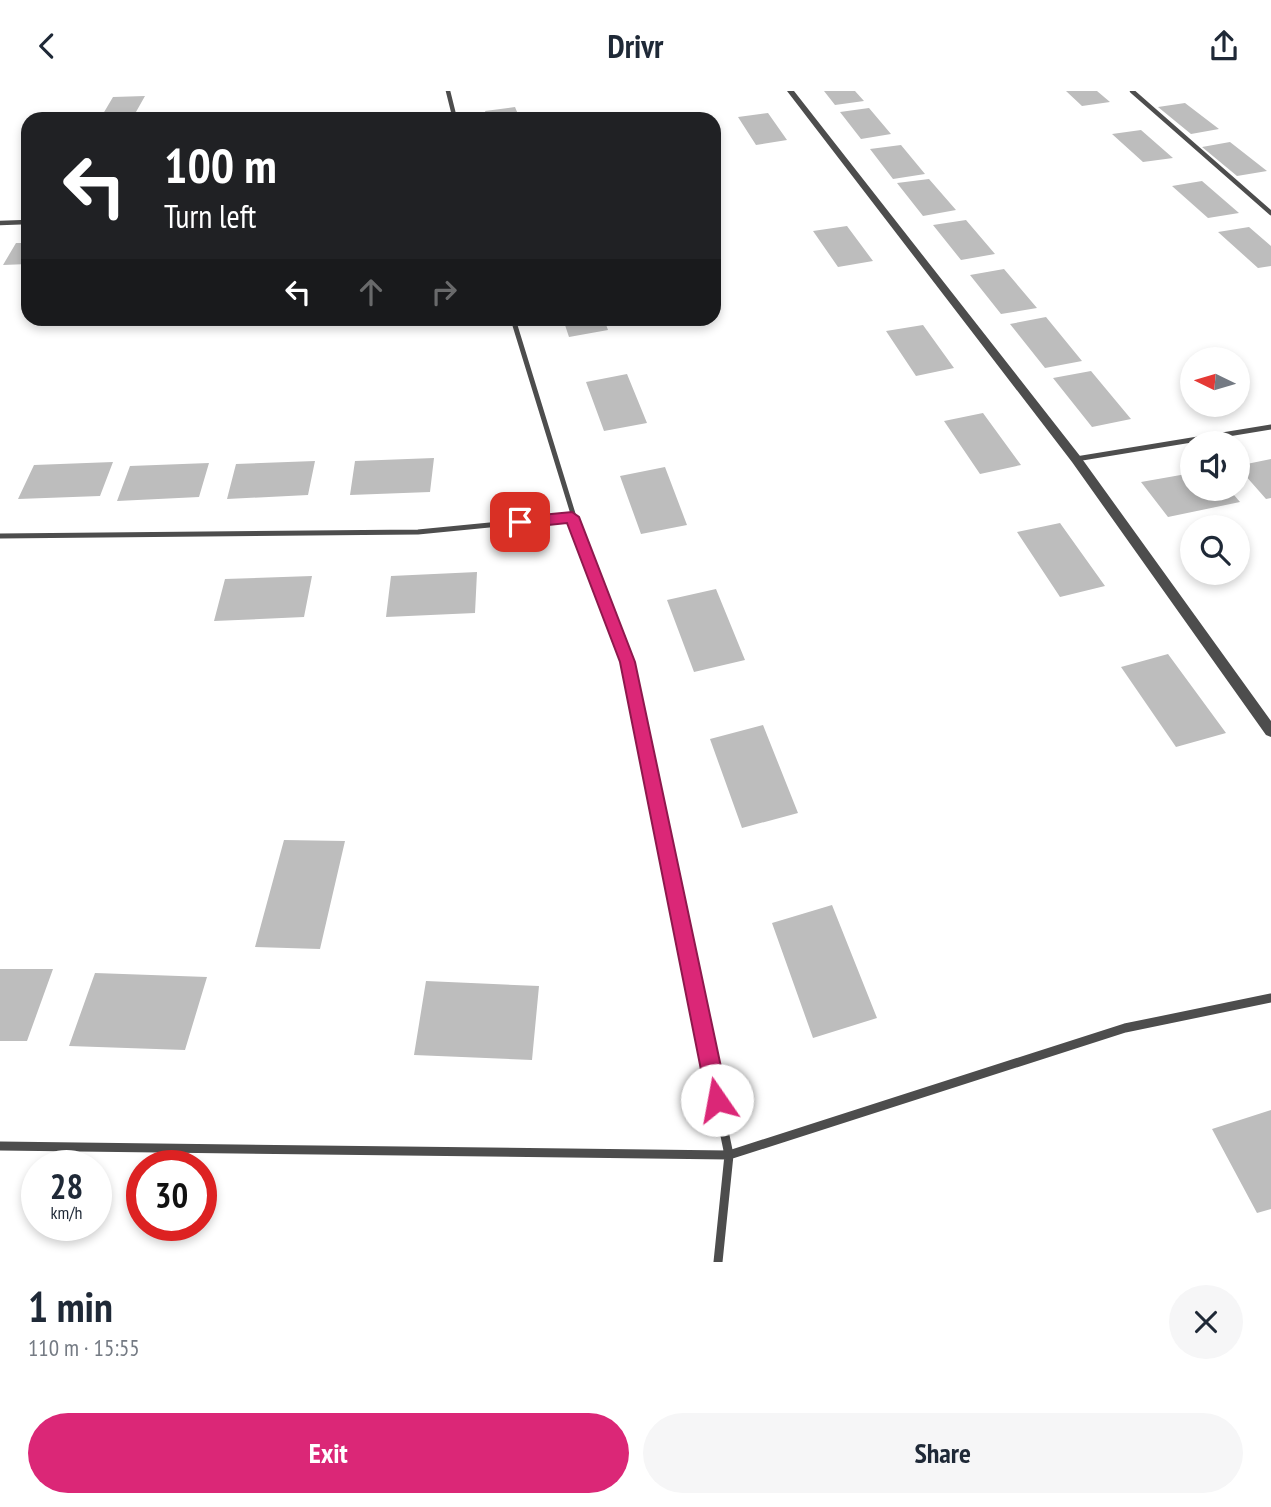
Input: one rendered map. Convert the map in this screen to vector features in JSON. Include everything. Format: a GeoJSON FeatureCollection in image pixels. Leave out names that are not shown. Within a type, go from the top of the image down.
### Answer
{"type":"FeatureCollection","features":[{"type":"Feature","properties":{"kind":"street"},"geometry":{"type":"LineString","coordinates":[[448,91],[454,112]]}},
{"type":"Feature","properties":{"kind":"street"},"geometry":{"type":"LineString","coordinates":[[790,91],[1076,460],[1271,731]]}},
{"type":"Feature","properties":{"kind":"street"},"geometry":{"type":"LineString","coordinates":[[1132,91],[1271,213]]}},
{"type":"Feature","properties":{"kind":"street"},"geometry":{"type":"LineString","coordinates":[[0,223],[21,222]]}},
{"type":"Feature","properties":{"kind":"street"},"geometry":{"type":"LineString","coordinates":[[515,326],[572,517],[628,662],[729,1155],[718,1262]]}},
{"type":"Feature","properties":{"kind":"street"},"geometry":{"type":"LineString","coordinates":[[1076,460],[1271,427]]}},
{"type":"Feature","properties":{"kind":"street"},"geometry":{"type":"LineString","coordinates":[[0,536],[418,532],[572,517]]}},
{"type":"Feature","properties":{"kind":"street"},"geometry":{"type":"LineString","coordinates":[[0,1146],[729,1155],[1125,1028],[1271,998]]}},
{"type":"Feature","properties":{"kind":"building"},"geometry":{"type":"Polygon","coordinates":[[[824,91],[855,91],[864,101],[835,105],[824,91]]]}},
{"type":"Feature","properties":{"kind":"building"},"geometry":{"type":"Polygon","coordinates":[[[1066,91],[1097,91],[1110,102],[1082,106],[1066,91]]]}},
{"type":"Feature","properties":{"kind":"building"},"geometry":{"type":"Polygon","coordinates":[[[145,96],[136,112],[104,112],[113,97],[145,96]]]}},
{"type":"Feature","properties":{"kind":"building"},"geometry":{"type":"Polygon","coordinates":[[[1185,103],[1219,129],[1191,134],[1158,107],[1185,103]]]}},
{"type":"Feature","properties":{"kind":"building"},"geometry":{"type":"Polygon","coordinates":[[[515,107],[517,112],[485,112],[515,107]]]}},
{"type":"Feature","properties":{"kind":"building"},"geometry":{"type":"Polygon","coordinates":[[[869,108],[891,134],[861,139],[840,112],[869,108]]]}},
{"type":"Feature","properties":{"kind":"building"},"geometry":{"type":"Polygon","coordinates":[[[768,113],[787,140],[756,145],[738,117],[768,113]]]}},
{"type":"Feature","properties":{"kind":"building"},"geometry":{"type":"Polygon","coordinates":[[[1141,130],[1173,158],[1143,162],[1112,134],[1141,130]]]}},
{"type":"Feature","properties":{"kind":"building"},"geometry":{"type":"Polygon","coordinates":[[[1230,142],[1267,171],[1237,176],[1202,147],[1230,142]]]}},
{"type":"Feature","properties":{"kind":"building"},"geometry":{"type":"Polygon","coordinates":[[[901,145],[925,174],[893,179],[870,149],[901,145]]]}},
{"type":"Feature","properties":{"kind":"building"},"geometry":{"type":"Polygon","coordinates":[[[929,179],[956,210],[923,216],[897,183],[929,179]]]}},
{"type":"Feature","properties":{"kind":"building"},"geometry":{"type":"Polygon","coordinates":[[[1202,181],[1239,213],[1208,218],[1172,186],[1202,181]]]}},
{"type":"Feature","properties":{"kind":"building"},"geometry":{"type":"Polygon","coordinates":[[[966,220],[995,254],[961,260],[933,225],[966,220]]]}},
{"type":"Feature","properties":{"kind":"building"},"geometry":{"type":"Polygon","coordinates":[[[847,226],[873,261],[838,267],[813,231],[847,226]]]}},
{"type":"Feature","properties":{"kind":"building"},"geometry":{"type":"Polygon","coordinates":[[[1249,227],[1271,246],[1271,266],[1258,268],[1218,232],[1249,227]]]}},
{"type":"Feature","properties":{"kind":"building"},"geometry":{"type":"Polygon","coordinates":[[[16,243],[21,243],[21,264],[3,265],[16,243]]]}},
{"type":"Feature","properties":{"kind":"building"},"geometry":{"type":"Polygon","coordinates":[[[1004,269],[1037,308],[1001,314],[970,275],[1004,269]]]}},
{"type":"Feature","properties":{"kind":"building"},"geometry":{"type":"Polygon","coordinates":[[[1046,317],[1082,361],[1045,368],[1010,324],[1046,317]]]}},
{"type":"Feature","properties":{"kind":"building"},"geometry":{"type":"Polygon","coordinates":[[[923,325],[954,368],[916,376],[886,331],[923,325]]]}},
{"type":"Feature","properties":{"kind":"building"},"geometry":{"type":"Polygon","coordinates":[[[565,326],[607,326],[608,330],[569,337],[565,326]]]}},
{"type":"Feature","properties":{"kind":"building"},"geometry":{"type":"Polygon","coordinates":[[[1091,371],[1131,419],[1092,427],[1053,378],[1091,371]]]}},
{"type":"Feature","properties":{"kind":"building"},"geometry":{"type":"Polygon","coordinates":[[[627,374],[647,423],[604,431],[586,382],[627,374]]]}},
{"type":"Feature","properties":{"kind":"building"},"geometry":{"type":"Polygon","coordinates":[[[983,413],[1021,465],[980,474],[944,421],[983,413]]]}},
{"type":"Feature","properties":{"kind":"building"},"geometry":{"type":"Polygon","coordinates":[[[434,458],[430,492],[350,495],[355,461],[434,458]]]}},
{"type":"Feature","properties":{"kind":"building"},"geometry":{"type":"Polygon","coordinates":[[[1271,459],[1271,498],[1266,499],[1250,481],[1250,463],[1271,459]]]}},
{"type":"Feature","properties":{"kind":"building"},"geometry":{"type":"Polygon","coordinates":[[[315,461],[308,495],[227,499],[236,464],[315,461]]]}},
{"type":"Feature","properties":{"kind":"building"},"geometry":{"type":"Polygon","coordinates":[[[113,462],[100,496],[18,499],[34,465],[113,462]]]}},
{"type":"Feature","properties":{"kind":"building"},"geometry":{"type":"Polygon","coordinates":[[[209,463],[199,497],[117,501],[130,466],[209,463]]]}},
{"type":"Feature","properties":{"kind":"building"},"geometry":{"type":"Polygon","coordinates":[[[665,467],[687,525],[641,534],[620,476],[665,467]]]}},
{"type":"Feature","properties":{"kind":"building"},"geometry":{"type":"Polygon","coordinates":[[[1180,475],[1180,501],[1240,502],[1168,517],[1141,482],[1180,475]]]}},
{"type":"Feature","properties":{"kind":"building"},"geometry":{"type":"Polygon","coordinates":[[[1060,523],[1105,586],[1060,597],[1017,532],[1060,523]]]}},
{"type":"Feature","properties":{"kind":"building"},"geometry":{"type":"Polygon","coordinates":[[[477,572],[475,613],[386,617],[391,576],[477,572]]]}},
{"type":"Feature","properties":{"kind":"building"},"geometry":{"type":"Polygon","coordinates":[[[312,576],[304,617],[214,621],[225,579],[312,576]]]}},
{"type":"Feature","properties":{"kind":"building"},"geometry":{"type":"Polygon","coordinates":[[[716,589],[745,660],[694,672],[667,600],[716,589]]]}},
{"type":"Feature","properties":{"kind":"building"},"geometry":{"type":"Polygon","coordinates":[[[1168,654],[1226,733],[1176,747],[1121,667],[1168,654]]]}},
{"type":"Feature","properties":{"kind":"building"},"geometry":{"type":"Polygon","coordinates":[[[763,725],[798,813],[742,828],[710,739],[763,725]]]}},
{"type":"Feature","properties":{"kind":"building"},"geometry":{"type":"Polygon","coordinates":[[[284,840],[345,841],[320,949],[255,947],[284,840]]]}},
{"type":"Feature","properties":{"kind":"building"},"geometry":{"type":"Polygon","coordinates":[[[832,905],[877,1018],[813,1038],[772,923],[832,905]]]}},
{"type":"Feature","properties":{"kind":"building"},"geometry":{"type":"Polygon","coordinates":[[[0,969],[53,969],[27,1041],[0,1041],[0,969]]]}},
{"type":"Feature","properties":{"kind":"building"},"geometry":{"type":"Polygon","coordinates":[[[95,973],[207,977],[185,1050],[69,1046],[95,973]]]}},
{"type":"Feature","properties":{"kind":"building"},"geometry":{"type":"Polygon","coordinates":[[[426,981],[539,986],[532,1060],[414,1055],[426,981]]]}},
{"type":"Feature","properties":{"kind":"building"},"geometry":{"type":"Polygon","coordinates":[[[1271,1110],[1271,1209],[1257,1213],[1212,1129],[1271,1110]]]}},
{"type":"Feature","properties":{"kind":"route"},"geometry":{"type":"LineString","coordinates":[[520,522],[572,517],[628,662],[717,1100]]}}]}
